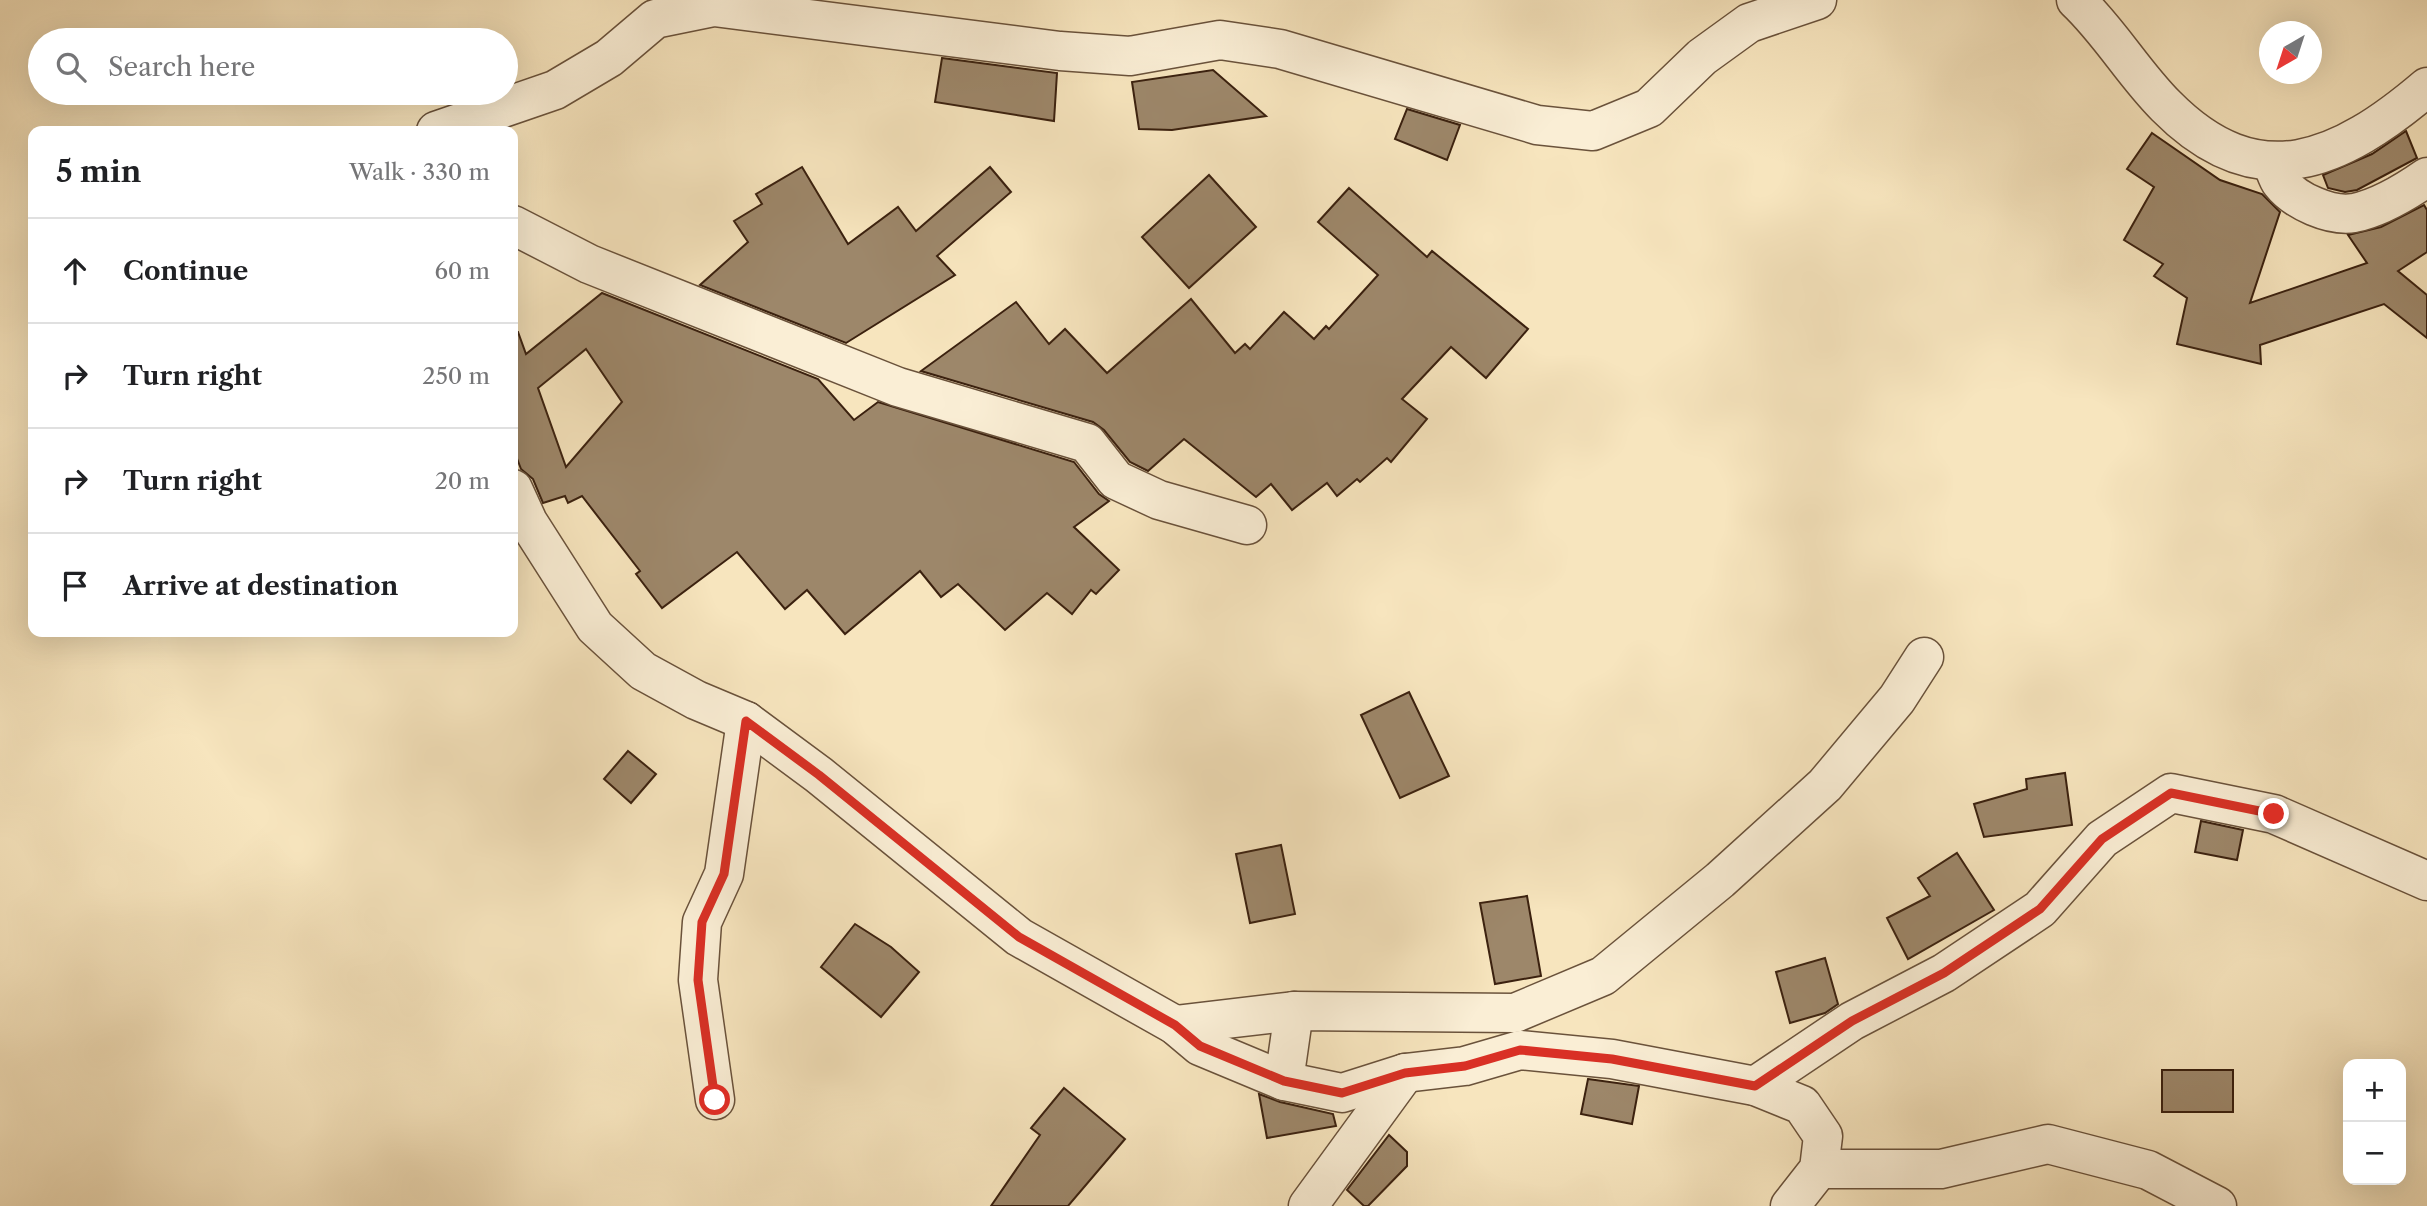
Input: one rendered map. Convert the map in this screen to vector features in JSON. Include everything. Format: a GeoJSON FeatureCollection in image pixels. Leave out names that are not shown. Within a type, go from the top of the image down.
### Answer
{"type":"FeatureCollection","features":[{"type":"Feature","properties":{"kind":"street"},"geometry":{"type":"LineString","coordinates":[[518,103],[555,90],[608,58],[655,19],[714,7],[1060,51],[1130,56],[1220,40],[1280,49],[1537,125],[1593,131],[1649,108],[1702,57],[1749,23],[1817,0]]}},
{"type":"Feature","properties":{"kind":"street"},"geometry":{"type":"LineString","coordinates":[[2076,0],[2098,21],[2165,105],[2199,135],[2240,156],[2272,163],[2341,148],[2389,119],[2427,88]]}},
{"type":"Feature","properties":{"kind":"street"},"geometry":{"type":"LineString","coordinates":[[451,126],[511,105]]}},
{"type":"Feature","properties":{"kind":"street"},"geometry":{"type":"LineString","coordinates":[[2272,163],[2281,183],[2302,200],[2333,213],[2354,213],[2410,189],[2427,177]]}},
{"type":"Feature","properties":{"kind":"street"},"geometry":{"type":"LineString","coordinates":[[518,228],[589,264],[898,387],[1087,443],[1116,480],[1159,500],[1247,525]]}},
{"type":"Feature","properties":{"kind":"street"},"geometry":{"type":"LineString","coordinates":[[518,500],[528,522],[595,627],[643,671],[696,701],[746,721],[819,775],[1019,937],[1175,1025],[1200,1046],[1284,1081],[1342,1093],[1405,1073],[1465,1066],[1520,1050],[1612,1059],[1755,1086],[1802,1105],[1823,1136],[1819,1169],[1790,1206]]}},
{"type":"Feature","properties":{"kind":"street"},"geometry":{"type":"LineString","coordinates":[[1175,1025],[1294,1011],[1515,1013],[1602,976],[1720,880],[1825,785],[1897,699],[1924,657]]}},
{"type":"Feature","properties":{"kind":"street"},"geometry":{"type":"LineString","coordinates":[[715,1100],[698,980],[702,922],[724,874],[746,721]]}},
{"type":"Feature","properties":{"kind":"street"},"geometry":{"type":"LineString","coordinates":[[1755,1086],[1852,1021],[1944,973],[2040,909],[2102,839],[2171,793],[2274,814],[2427,881]]}},
{"type":"Feature","properties":{"kind":"street"},"geometry":{"type":"LineString","coordinates":[[1284,1081],[1294,1011]]}},
{"type":"Feature","properties":{"kind":"street"},"geometry":{"type":"LineString","coordinates":[[1308,1206],[1405,1073]]}},
{"type":"Feature","properties":{"kind":"street"},"geometry":{"type":"LineString","coordinates":[[1819,1169],[1941,1169],[2048,1144],[2148,1170],[2217,1206]]}},
{"type":"Feature","properties":{"kind":"building"},"geometry":{"type":"Polygon","coordinates":[[[942,58],[1057,73],[1054,121],[935,102],[942,58]]]}},
{"type":"Feature","properties":{"kind":"building"},"geometry":{"type":"Polygon","coordinates":[[[1213,70],[1266,116],[1172,130],[1139,129],[1132,82],[1213,70]]]}},
{"type":"Feature","properties":{"kind":"building"},"geometry":{"type":"Polygon","coordinates":[[[1407,109],[1460,125],[1447,160],[1395,139],[1407,109]]]}},
{"type":"Feature","properties":{"kind":"building"},"geometry":{"type":"Polygon","coordinates":[[[2406,131],[2417,158],[2357,190],[2345,192],[2328,188],[2323,175],[2372,154],[2406,131]]]}},
{"type":"Feature","properties":{"kind":"building"},"geometry":{"type":"Polygon","coordinates":[[[2152,133],[2220,180],[2262,194],[2280,212],[2250,303],[2367,263],[2348,235],[2381,227],[2424,205],[2427,210],[2427,252],[2398,271],[2427,295],[2427,338],[2384,304],[2260,345],[2261,364],[2177,344],[2187,298],[2154,276],[2163,264],[2124,240],[2154,187],[2127,169],[2152,133]]]}},
{"type":"Feature","properties":{"kind":"building"},"geometry":{"type":"Polygon","coordinates":[[[802,167],[848,244],[898,207],[916,231],[990,167],[1011,192],[937,256],[955,275],[846,343],[700,285],[748,242],[734,221],[762,204],[756,194],[802,167]]]}},
{"type":"Feature","properties":{"kind":"building"},"geometry":{"type":"Polygon","coordinates":[[[1209,175],[1256,227],[1189,288],[1142,237],[1209,175]]]}},
{"type":"Feature","properties":{"kind":"building"},"geometry":{"type":"Polygon","coordinates":[[[1349,188],[1427,257],[1432,251],[1528,329],[1486,378],[1451,347],[1402,399],[1427,419],[1391,462],[1387,458],[1360,482],[1357,479],[1337,496],[1327,483],[1292,510],[1271,484],[1256,497],[1184,439],[1148,471],[1130,462],[1104,430],[1093,422],[921,371],[1016,302],[1049,344],[1065,329],[1107,373],[1191,299],[1235,353],[1245,344],[1250,349],[1284,312],[1314,339],[1326,326],[1329,329],[1378,275],[1318,222],[1349,188]]]}},
{"type":"Feature","properties":{"kind":"building"},"geometry":{"type":"Polygon","coordinates":[[[602,293],[818,379],[854,420],[878,402],[1074,462],[1099,494],[1109,501],[1074,527],[1119,570],[1096,594],[1091,590],[1072,614],[1047,593],[1005,630],[958,584],[941,597],[920,571],[845,634],[807,590],[785,609],[737,552],[662,608],[636,574],[640,571],[582,496],[568,503],[565,496],[543,503],[533,479],[521,469],[518,461],[518,332],[526,354],[602,293]],[[586,349],[538,388],[566,467],[622,402],[586,349]]]}},
{"type":"Feature","properties":{"kind":"building"},"geometry":{"type":"Polygon","coordinates":[[[1409,692],[1449,776],[1400,798],[1361,715],[1409,692]]]}},
{"type":"Feature","properties":{"kind":"building"},"geometry":{"type":"Polygon","coordinates":[[[628,751],[656,774],[631,803],[604,779],[628,751]]]}},
{"type":"Feature","properties":{"kind":"building"},"geometry":{"type":"Polygon","coordinates":[[[2065,773],[2072,825],[1984,837],[1974,804],[2027,789],[2026,779],[2065,773]]]}},
{"type":"Feature","properties":{"kind":"building"},"geometry":{"type":"Polygon","coordinates":[[[2201,821],[2243,830],[2237,860],[2195,852],[2201,821]]]}},
{"type":"Feature","properties":{"kind":"building"},"geometry":{"type":"Polygon","coordinates":[[[1281,845],[1295,914],[1250,923],[1236,854],[1281,845]]]}},
{"type":"Feature","properties":{"kind":"building"},"geometry":{"type":"Polygon","coordinates":[[[1957,853],[1994,910],[1908,959],[1887,918],[1930,896],[1918,878],[1957,853]]]}},
{"type":"Feature","properties":{"kind":"building"},"geometry":{"type":"Polygon","coordinates":[[[1527,896],[1541,976],[1495,984],[1480,903],[1527,896]]]}},
{"type":"Feature","properties":{"kind":"building"},"geometry":{"type":"Polygon","coordinates":[[[855,924],[891,947],[919,972],[881,1017],[821,967],[855,924]]]}},
{"type":"Feature","properties":{"kind":"building"},"geometry":{"type":"Polygon","coordinates":[[[1825,958],[1838,1004],[1825,1013],[1790,1023],[1776,972],[1825,958]]]}},
{"type":"Feature","properties":{"kind":"building"},"geometry":{"type":"Polygon","coordinates":[[[2162,1070],[2233,1070],[2233,1112],[2162,1112],[2162,1070]]]}},
{"type":"Feature","properties":{"kind":"building"},"geometry":{"type":"Polygon","coordinates":[[[1588,1079],[1639,1086],[1632,1124],[1581,1114],[1588,1079]]]}},
{"type":"Feature","properties":{"kind":"building"},"geometry":{"type":"Polygon","coordinates":[[[1064,1088],[1125,1139],[1068,1206],[991,1206],[1040,1135],[1031,1128],[1064,1088]]]}},
{"type":"Feature","properties":{"kind":"building"},"geometry":{"type":"Polygon","coordinates":[[[1259,1094],[1280,1102],[1333,1114],[1336,1126],[1267,1138],[1259,1094]]]}},
{"type":"Feature","properties":{"kind":"building"},"geometry":{"type":"Polygon","coordinates":[[[1389,1135],[1407,1152],[1407,1166],[1368,1206],[1364,1206],[1347,1190],[1389,1135]]]}},
{"type":"Feature","properties":{"kind":"route"},"geometry":{"type":"LineString","coordinates":[[715,1100],[698,980],[702,922],[724,874],[746,721],[819,775],[1019,937],[1175,1025],[1200,1046],[1284,1081],[1342,1093],[1405,1073],[1465,1066],[1520,1050],[1612,1059],[1755,1086],[1852,1021],[1944,973],[2040,909],[2102,839],[2171,793],[2274,814]]}}]}
